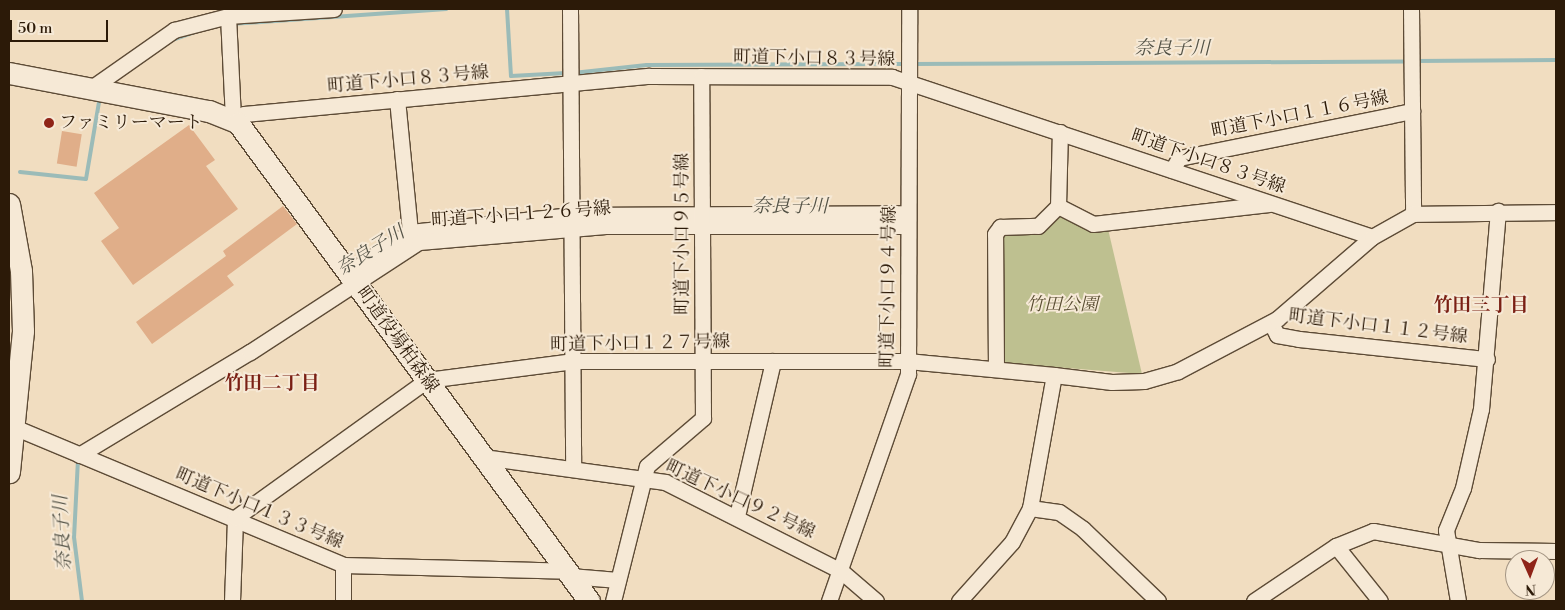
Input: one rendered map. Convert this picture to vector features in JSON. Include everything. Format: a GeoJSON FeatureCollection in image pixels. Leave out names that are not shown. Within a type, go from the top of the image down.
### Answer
{"type":"FeatureCollection","features":[{"type":"Feature","properties":{"kind":"street"},"geometry":{"type":"LineString","coordinates":[[90,89],[174,30],[228,16],[334,9]]}},
{"type":"Feature","properties":{"kind":"street"},"geometry":{"type":"LineString","coordinates":[[570,9],[574,361],[573,468]]}},
{"type":"Feature","properties":{"kind":"street","name":"町道下小口９４号線"},"geometry":{"type":"LineString","coordinates":[[829,601],[908,374],[908,9]]}},
{"type":"Feature","properties":{"kind":"street"},"geometry":{"type":"LineString","coordinates":[[1412,9],[1413,214],[1498,211],[1556,212]]}},
{"type":"Feature","properties":{"kind":"street"},"geometry":{"type":"LineString","coordinates":[[9,73],[233,119],[228,16]]}},
{"type":"Feature","properties":{"kind":"street","name":"町道下小口８３号線"},"geometry":{"type":"LineString","coordinates":[[233,119],[244,114],[571,83],[701,76],[875,76],[909,81],[1372,237]]}},
{"type":"Feature","properties":{"kind":"street","name":"町道下小口９５号線"},"geometry":{"type":"LineString","coordinates":[[613,601],[647,466],[700,425],[702,361],[701,76]]}},
{"type":"Feature","properties":{"kind":"street"},"geometry":{"type":"LineString","coordinates":[[397,100],[410,232]]}},
{"type":"Feature","properties":{"kind":"street","name":"町道下小口１１６号線"},"geometry":{"type":"LineString","coordinates":[[1172,170],[1179,158],[1412,111]]}},
{"type":"Feature","properties":{"kind":"street","name":"町道役場柏森線"},"geometry":{"type":"LineString","coordinates":[[233,119],[352,277],[589,601]]}},
{"type":"Feature","properties":{"kind":"street"},"geometry":{"type":"LineString","coordinates":[[996,369],[995,234],[1000,227],[1038,226],[1058,206],[1060,132]]}},
{"type":"Feature","properties":{"kind":"street"},"geometry":{"type":"LineString","coordinates":[[9,204],[23,309],[11,427],[9,472]]}},
{"type":"Feature","properties":{"kind":"street"},"geometry":{"type":"LineString","coordinates":[[1058,206],[1094,224],[1273,204]]}},
{"type":"Feature","properties":{"kind":"street"},"geometry":{"type":"LineString","coordinates":[[1458,601],[1446,530],[1463,488],[1487,359],[1498,211]]}},
{"type":"Feature","properties":{"kind":"street","name":"町道下小口１２７号線"},"geometry":{"type":"LineString","coordinates":[[235,518],[427,380],[574,361],[908,361],[1054,375],[1144,381],[1193,364],[1270,323],[1372,237],[1413,214]]}},
{"type":"Feature","properties":{"kind":"street"},"geometry":{"type":"LineString","coordinates":[[352,277],[410,232],[572,221],[908,220]]}},
{"type":"Feature","properties":{"kind":"street","name":"町道下小口１２６号線"},"geometry":{"type":"LineString","coordinates":[[79,455],[250,352],[352,277],[419,242],[572,221]]}},
{"type":"Feature","properties":{"kind":"street","name":"町道下小口１１２号線"},"geometry":{"type":"LineString","coordinates":[[1270,323],[1278,335],[1299,339],[1487,359]]}},
{"type":"Feature","properties":{"kind":"street"},"geometry":{"type":"LineString","coordinates":[[737,516],[773,361]]}},
{"type":"Feature","properties":{"kind":"street"},"geometry":{"type":"LineString","coordinates":[[959,601],[1012,542],[1030,508],[1054,375]]}},
{"type":"Feature","properties":{"kind":"street","name":"町道下小口１３３号線"},"geometry":{"type":"LineString","coordinates":[[11,427],[235,518],[343,565],[569,573],[618,580]]}},
{"type":"Feature","properties":{"kind":"street","name":"町道下小口９２号線"},"geometry":{"type":"LineString","coordinates":[[483,457],[644,477],[737,516],[841,570],[876,601]]}},
{"type":"Feature","properties":{"kind":"street"},"geometry":{"type":"LineString","coordinates":[[1030,508],[1059,512],[1083,529],[1158,601]]}},
{"type":"Feature","properties":{"kind":"street"},"geometry":{"type":"LineString","coordinates":[[232,601],[235,518]]}},
{"type":"Feature","properties":{"kind":"street"},"geometry":{"type":"LineString","coordinates":[[1254,601],[1336,546],[1373,531],[1479,550],[1556,550]]}},
{"type":"Feature","properties":{"kind":"street"},"geometry":{"type":"LineString","coordinates":[[1336,546],[1380,601]]}},
{"type":"Feature","properties":{"kind":"street"},"geometry":{"type":"LineString","coordinates":[[343,565],[343,601]]}},
{"type":"Feature","properties":{"kind":"green space","name":"竹田公園"},"geometry":{"type":"Polygon","coordinates":[[[1064,213],[1108,229],[1142,374],[1003,363],[1000,235],[1064,213]]]}},
{"type":"Feature","properties":{"kind":"building"},"geometry":{"type":"Polygon","coordinates":[[[189,125],[215,160],[206,166],[238,209],[133,285],[101,241],[119,228],[94,193],[189,125]]]}},
{"type":"Feature","properties":{"kind":"building"},"geometry":{"type":"Polygon","coordinates":[[[62,131],[82,134],[77,167],[57,164],[62,131]]]}},
{"type":"Feature","properties":{"kind":"building"},"geometry":{"type":"Polygon","coordinates":[[[283,206],[297,224],[227,276],[234,285],[152,344],[136,322],[226,256],[223,251],[283,206]]]}},
{"type":"Feature","properties":{"kind":"waterway"},"geometry":{"type":"LineString","coordinates":[[231,24],[446,9]]}},
{"type":"Feature","properties":{"kind":"waterway"},"geometry":{"type":"LineString","coordinates":[[507,9],[511,76],[566,73]]}},
{"type":"Feature","properties":{"kind":"waterway"},"geometry":{"type":"LineString","coordinates":[[169,41],[198,31]]}},
{"type":"Feature","properties":{"kind":"waterway","name":"奈良子川"},"geometry":{"type":"LineString","coordinates":[[1415,61],[1556,60]]}},
{"type":"Feature","properties":{"kind":"waterway","name":"奈良子川"},"geometry":{"type":"LineString","coordinates":[[912,64],[1408,61]]}},
{"type":"Feature","properties":{"kind":"waterway"},"geometry":{"type":"LineString","coordinates":[[573,73],[647,65],[905,64]]}},
{"type":"Feature","properties":{"kind":"waterway"},"geometry":{"type":"LineString","coordinates":[[20,172],[86,179],[100,96]]}},
{"type":"Feature","properties":{"kind":"waterway","name":"奈良子川"},"geometry":{"type":"LineString","coordinates":[[913,220],[916,220],[916,164]]}},
{"type":"Feature","properties":{"kind":"waterway","name":"奈良子川"},"geometry":{"type":"LineString","coordinates":[[78,459],[74,537],[82,601]]}},
{"type":"Feature","properties":{"kind":"place","name":"ファミリーマート"},"geometry":{"type":"Point","coordinates":[49,123]}},
{"type":"Feature","properties":{"kind":"district","name":"竹田三丁目"},"geometry":{"type":"Point","coordinates":[1481,306]}},
{"type":"Feature","properties":{"kind":"district","name":"竹田二丁目"},"geometry":{"type":"Point","coordinates":[272,384]}}]}
